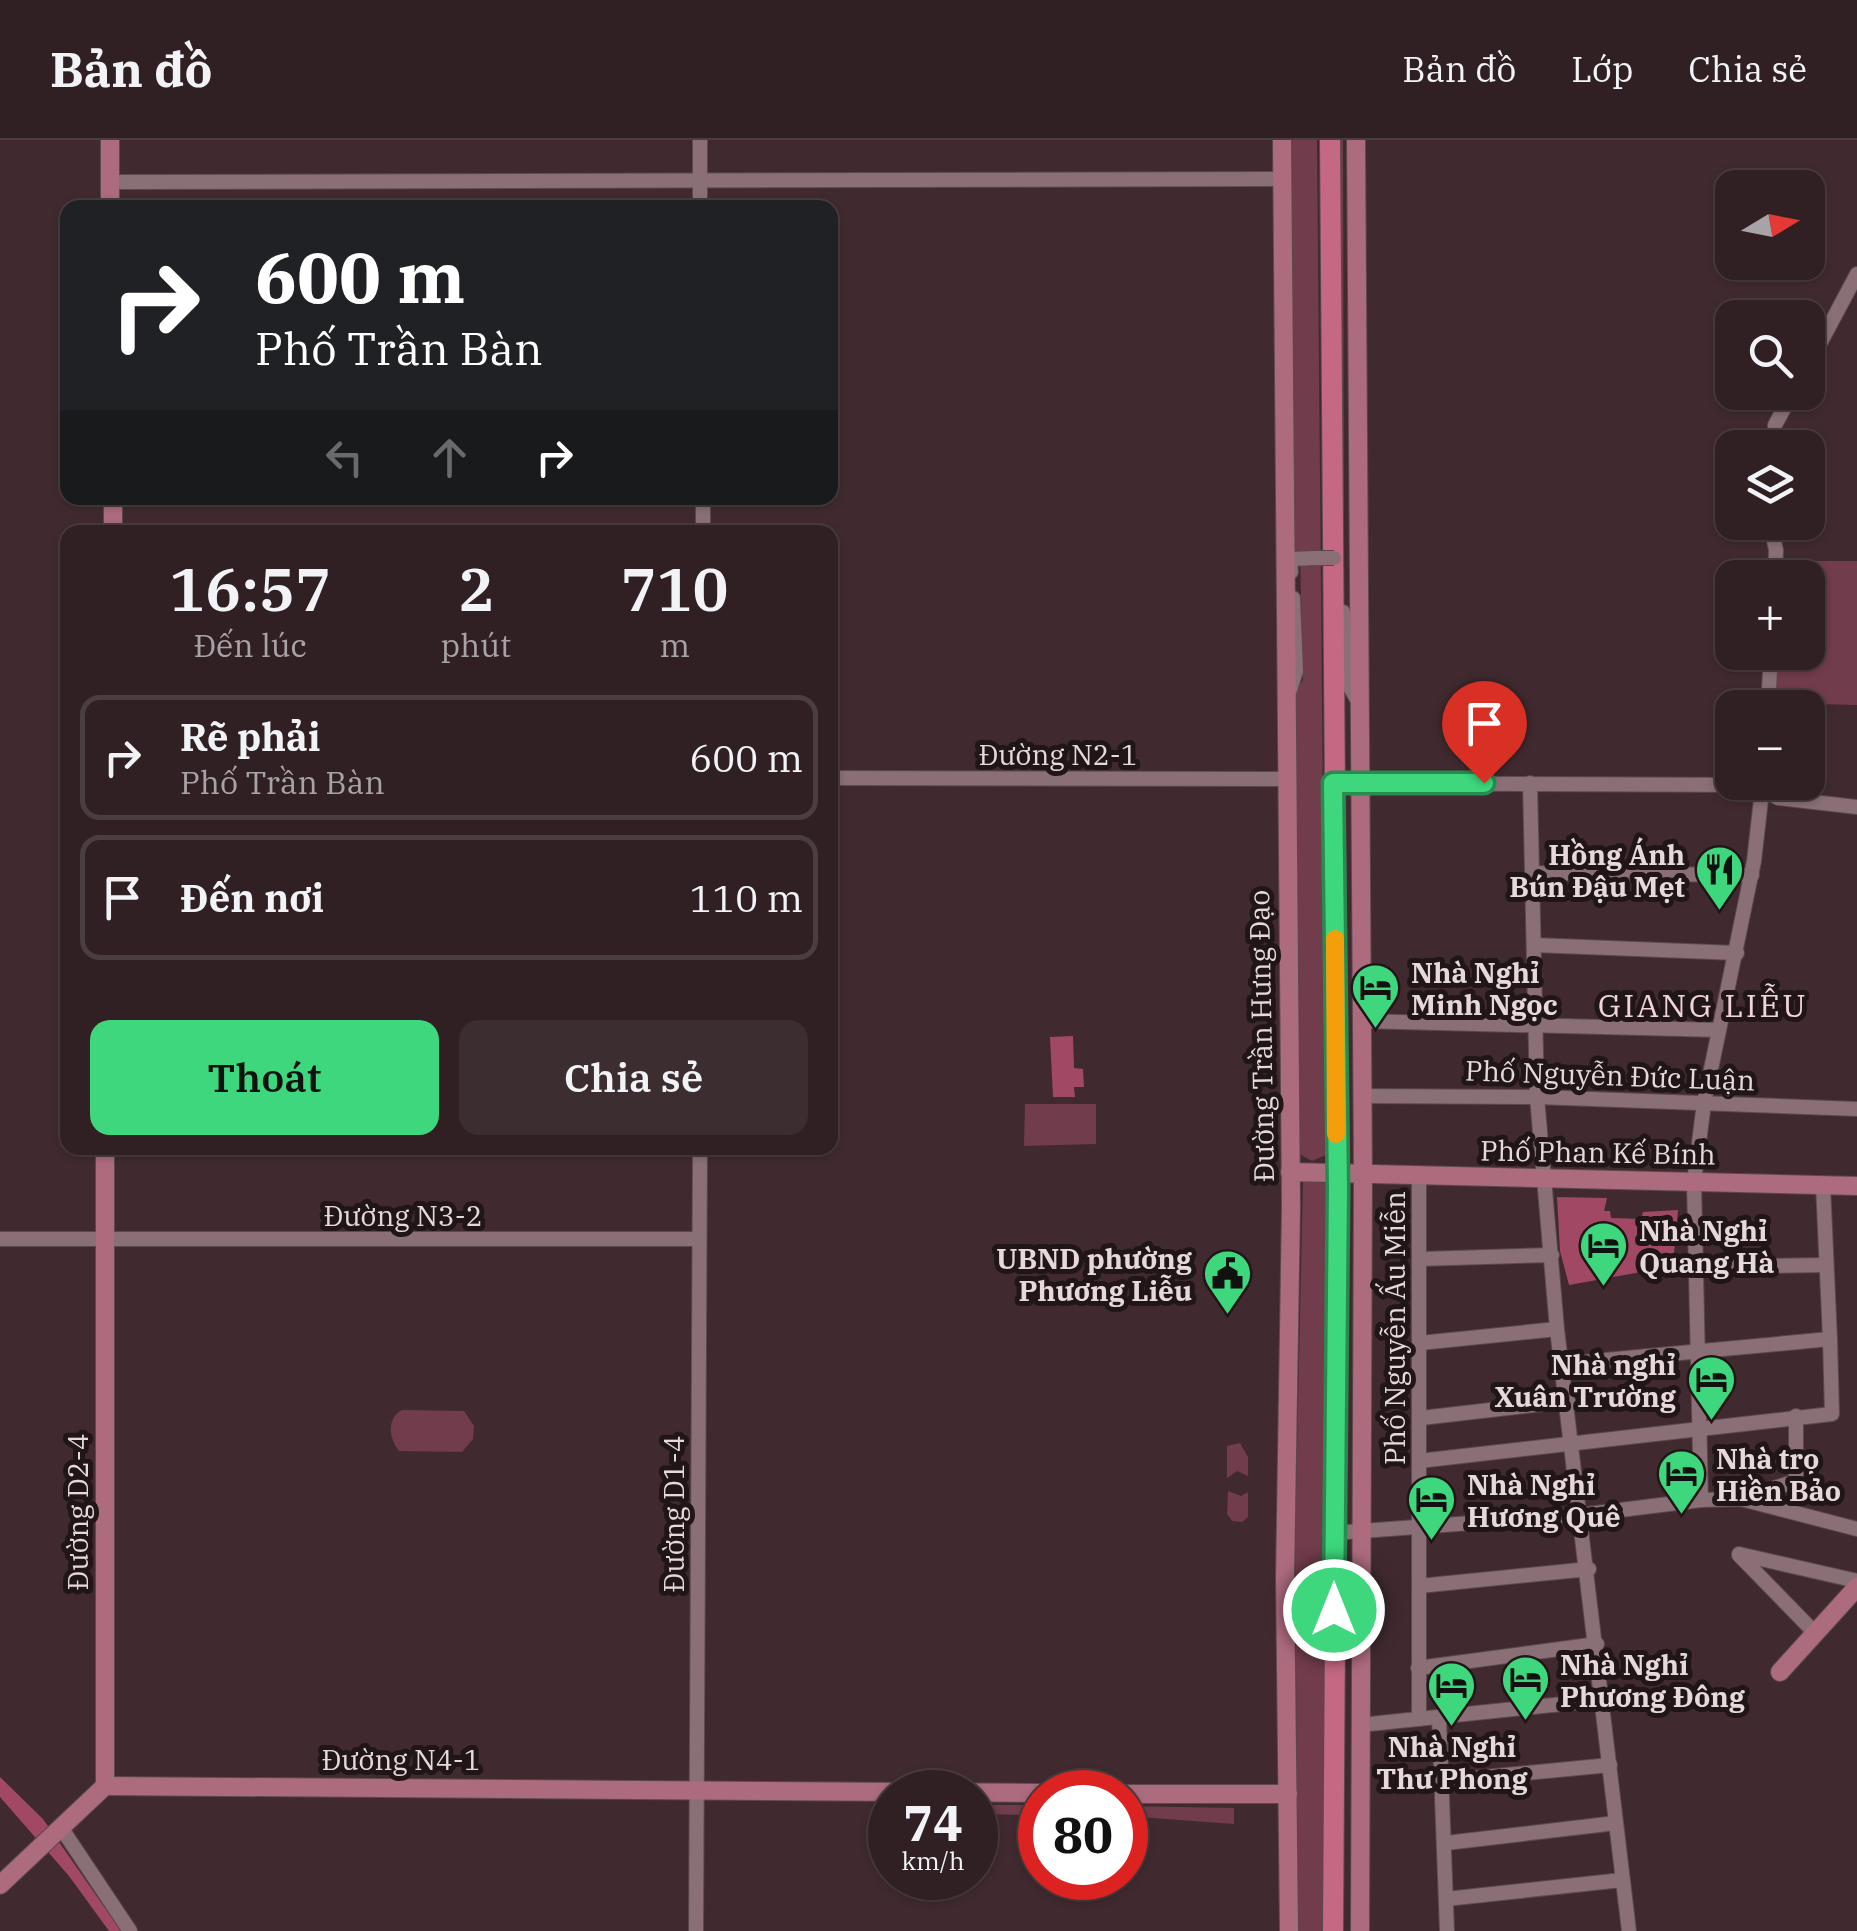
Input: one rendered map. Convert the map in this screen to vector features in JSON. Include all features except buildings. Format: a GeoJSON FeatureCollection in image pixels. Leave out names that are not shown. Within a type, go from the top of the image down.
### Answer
{"type":"FeatureCollection","features":[{"type":"Feature","properties":{"kind":"highway"},"geometry":{"type":"LineString","coordinates":[[1330,140],[1337,1172],[1332,1931]]}},
{"type":"Feature","properties":{"kind":"main road"},"geometry":{"type":"LineString","coordinates":[[110,140],[110,200]]}},
{"type":"Feature","properties":{"kind":"main road","name":"Đường Trần Hưng Đạo"},"geometry":{"type":"LineString","coordinates":[[1282,140],[1290,1172],[1289,1931]]}},
{"type":"Feature","properties":{"kind":"main road"},"geometry":{"type":"LineString","coordinates":[[1356,140],[1363,1176],[1360,1931]]}},
{"type":"Feature","properties":{"kind":"main road","name":"Đường D2-4"},"geometry":{"type":"LineString","coordinates":[[105,1155],[105,1786]]}},
{"type":"Feature","properties":{"kind":"main road","name":"Phố Phan Kế Bính"},"geometry":{"type":"LineString","coordinates":[[1290,1172],[1857,1186]]}},
{"type":"Feature","properties":{"kind":"main road"},"geometry":{"type":"LineString","coordinates":[[1780,1672],[1857,1586]]}},
{"type":"Feature","properties":{"kind":"main road"},"geometry":{"type":"LineString","coordinates":[[0,1885],[105,1786]]}},
{"type":"Feature","properties":{"kind":"main road","name":"Đường N4-1"},"geometry":{"type":"LineString","coordinates":[[105,1786],[1018,1793]]}},
{"type":"Feature","properties":{"kind":"main road"},"geometry":{"type":"LineString","coordinates":[[1148,1794],[1288,1794]]}},
{"type":"Feature","properties":{"kind":"street"},"geometry":{"type":"LineString","coordinates":[[700,140],[700,200]]}},
{"type":"Feature","properties":{"kind":"street"},"geometry":{"type":"LineString","coordinates":[[111,182],[1282,179]]}},
{"type":"Feature","properties":{"kind":"street"},"geometry":{"type":"LineString","coordinates":[[1825,334],[1857,274]]}},
{"type":"Feature","properties":{"kind":"street"},"geometry":{"type":"LineString","coordinates":[[1287,699],[1296,672],[1290,559],[1341,558],[1346,680],[1358,700]]}},
{"type":"Feature","properties":{"kind":"street","name":"Đường N2-1"},"geometry":{"type":"LineString","coordinates":[[838,778],[1286,779]]}},
{"type":"Feature","properties":{"kind":"street"},"geometry":{"type":"LineString","coordinates":[[1333,783],[1715,784]]}},
{"type":"Feature","properties":{"kind":"street"},"geometry":{"type":"LineString","coordinates":[[1530,783],[1537,1097],[1557,1329],[1589,1569],[1628,1931]]}},
{"type":"Feature","properties":{"kind":"street"},"geometry":{"type":"LineString","coordinates":[[1701,1500],[1694,1182],[1704,1103],[1752,875],[1761,800]]}},
{"type":"Feature","properties":{"kind":"street"},"geometry":{"type":"LineString","coordinates":[[1785,800],[1857,807]]}},
{"type":"Feature","properties":{"kind":"street"},"geometry":{"type":"LineString","coordinates":[[1532,872],[1752,875]]}},
{"type":"Feature","properties":{"kind":"street"},"geometry":{"type":"LineString","coordinates":[[1534,946],[1737,953]]}},
{"type":"Feature","properties":{"kind":"street"},"geometry":{"type":"LineString","coordinates":[[1360,1021],[1719,1030]]}},
{"type":"Feature","properties":{"kind":"street","name":"Phố Nguyễn Đức Luận"},"geometry":{"type":"LineString","coordinates":[[1362,1096],[1537,1097],[1857,1109]]}},
{"type":"Feature","properties":{"kind":"street","name":"Đường D1-4"},"geometry":{"type":"LineString","coordinates":[[696,1931],[700,1155]]}},
{"type":"Feature","properties":{"kind":"street","name":"Phố Nguyễn Ấu Miễn"},"geometry":{"type":"LineString","coordinates":[[1419,1176],[1419,1719]]}},
{"type":"Feature","properties":{"kind":"street"},"geometry":{"type":"LineString","coordinates":[[1419,1461],[1699,1426],[1832,1414],[1823,1185]]}},
{"type":"Feature","properties":{"kind":"street","name":"Đường N3-2"},"geometry":{"type":"LineString","coordinates":[[0,1239],[699,1240]]}},
{"type":"Feature","properties":{"kind":"street"},"geometry":{"type":"LineString","coordinates":[[1420,1259],[1552,1256]]}},
{"type":"Feature","properties":{"kind":"street"},"geometry":{"type":"LineString","coordinates":[[1698,1267],[1826,1265]]}},
{"type":"Feature","properties":{"kind":"street"},"geometry":{"type":"LineString","coordinates":[[1420,1343],[1557,1329]]}},
{"type":"Feature","properties":{"kind":"street"},"geometry":{"type":"LineString","coordinates":[[1562,1364],[1830,1340]]}},
{"type":"Feature","properties":{"kind":"street"},"geometry":{"type":"LineString","coordinates":[[1421,1418],[1568,1401]]}},
{"type":"Feature","properties":{"kind":"street"},"geometry":{"type":"LineString","coordinates":[[1741,1500],[1796,1482],[1796,1416]]}},
{"type":"Feature","properties":{"kind":"street"},"geometry":{"type":"LineString","coordinates":[[1334,1534],[1580,1516],[1701,1500],[1741,1500],[1857,1529]]}},
{"type":"Feature","properties":{"kind":"street"},"geometry":{"type":"LineString","coordinates":[[1816,1634],[1739,1554],[1857,1586]]}},
{"type":"Feature","properties":{"kind":"street"},"geometry":{"type":"LineString","coordinates":[[1419,1586],[1589,1569]]}},
{"type":"Feature","properties":{"kind":"street"},"geometry":{"type":"LineString","coordinates":[[1418,1668],[1597,1644]]}},
{"type":"Feature","properties":{"kind":"street"},"geometry":{"type":"LineString","coordinates":[[1360,1725],[1601,1700]]}},
{"type":"Feature","properties":{"kind":"street"},"geometry":{"type":"LineString","coordinates":[[1439,1717],[1447,1931]]}},
{"type":"Feature","properties":{"kind":"street"},"geometry":{"type":"LineString","coordinates":[[1444,1782],[1610,1765]]}},
{"type":"Feature","properties":{"kind":"street"},"geometry":{"type":"LineString","coordinates":[[1446,1843],[1616,1823]]}},
{"type":"Feature","properties":{"kind":"street"},"geometry":{"type":"LineString","coordinates":[[62,1828],[130,1931]]}},
{"type":"Feature","properties":{"kind":"street"},"geometry":{"type":"LineString","coordinates":[[1446,1900],[1622,1880]]}},
{"type":"Feature","properties":{"kind":"shaded area"},"geometry":{"type":"Polygon","coordinates":[[[1291,140],[1317,140],[1326,1155],[1312,1161],[1298,1153],[1294,694],[1303,680],[1300,553],[1293,552],[1291,140]]]}},
{"type":"Feature","properties":{"kind":"shaded area"},"geometry":{"type":"Polygon","coordinates":[[[1338,140],[1343,140],[1344,552],[1337,552],[1338,140]]]}},
{"type":"Feature","properties":{"kind":"shaded area"},"geometry":{"type":"Polygon","coordinates":[[[1825,561],[1857,561],[1857,705],[1825,704],[1825,690],[1776,690],[1777,670],[1825,670],[1825,561]]]}},
{"type":"Feature","properties":{"kind":"shaded area"},"geometry":{"type":"Polygon","coordinates":[[[1073,1036],[1074,1068],[1083,1069],[1084,1087],[1074,1087],[1075,1097],[1053,1097],[1050,1037],[1073,1036]]]}},
{"type":"Feature","properties":{"kind":"shaded area"},"geometry":{"type":"Polygon","coordinates":[[[1025,1104],[1096,1104],[1096,1144],[1024,1146],[1025,1104]]]}},
{"type":"Feature","properties":{"kind":"shaded area"},"geometry":{"type":"Polygon","coordinates":[[[1303,1181],[1325,1181],[1327,1191],[1323,1931],[1298,1931],[1295,1541],[1303,1181]]]}},
{"type":"Feature","properties":{"kind":"shaded area"},"geometry":{"type":"Polygon","coordinates":[[[1557,1197],[1607,1198],[1604,1211],[1610,1211],[1611,1218],[1641,1219],[1643,1212],[1678,1210],[1674,1253],[1657,1255],[1669,1267],[1569,1285],[1560,1251],[1557,1197]]]}},
{"type":"Feature","properties":{"kind":"shaded area"},"geometry":{"type":"Polygon","coordinates":[[[402,1410],[464,1411],[474,1426],[473,1439],[462,1452],[399,1451],[391,1429],[393,1418],[402,1410]]]}},
{"type":"Feature","properties":{"kind":"shaded area"},"geometry":{"type":"Polygon","coordinates":[[[1240,1443],[1248,1457],[1248,1476],[1237,1471],[1227,1478],[1227,1446],[1240,1443]]]}},
{"type":"Feature","properties":{"kind":"shaded area"},"geometry":{"type":"Polygon","coordinates":[[[1228,1491],[1241,1496],[1248,1492],[1248,1517],[1242,1522],[1232,1521],[1227,1514],[1228,1491]]]}},
{"type":"Feature","properties":{"kind":"shaded area"},"geometry":{"type":"Polygon","coordinates":[[[0,1777],[43,1819],[121,1931],[109,1931],[69,1876],[0,1797],[0,1777]]]}},
{"type":"Feature","properties":{"kind":"shaded area"},"geometry":{"type":"Polygon","coordinates":[[[998,1805],[1018,1805],[1018,1815],[998,1814],[998,1805]]]}},
{"type":"Feature","properties":{"kind":"shaded area"},"geometry":{"type":"Polygon","coordinates":[[[1148,1806],[1234,1808],[1234,1824],[1148,1818],[1148,1806]]]}},
{"type":"Feature","properties":{"kind":"slow traffic"},"geometry":{"type":"LineString","coordinates":[[1335,939],[1336,1134]]}},
{"type":"Feature","properties":{"kind":"place","name":"Hồng Ánh Bún Đậu Mẹt"},"geometry":{"type":"Point","coordinates":[1720,912]}},
{"type":"Feature","properties":{"kind":"place","name":"Nhà Nghỉ Minh Ngọc"},"geometry":{"type":"Point","coordinates":[1376,1030]}},
{"type":"Feature","properties":{"kind":"place","name":"Nhà Nghỉ Quang Hà"},"geometry":{"type":"Point","coordinates":[1604,1288]}},
{"type":"Feature","properties":{"kind":"place","name":"UBND phường Phương Liễu"},"geometry":{"type":"Point","coordinates":[1227,1316]}},
{"type":"Feature","properties":{"kind":"place","name":"Nhà nghỉ Xuân Trường"},"geometry":{"type":"Point","coordinates":[1711,1422]}},
{"type":"Feature","properties":{"kind":"place","name":"Nhà trọ Hiền Bảo"},"geometry":{"type":"Point","coordinates":[1681,1516]}},
{"type":"Feature","properties":{"kind":"place","name":"Nhà Nghỉ Hương Quê"},"geometry":{"type":"Point","coordinates":[1432,1542]}},
{"type":"Feature","properties":{"kind":"place","name":"Nhà Nghỉ Phương Đông"},"geometry":{"type":"Point","coordinates":[1525,1722]}},
{"type":"Feature","properties":{"kind":"place","name":"Nhà Nghỉ Thư Phong"},"geometry":{"type":"Point","coordinates":[1452,1728]}},
{"type":"Feature","properties":{"kind":"district","name":"GIANG LIỄU"},"geometry":{"type":"Point","coordinates":[1703,1005]}},
{"type":"Feature","properties":{"kind":"route"},"geometry":{"type":"LineString","coordinates":[[1334,1610],[1338,1188],[1333,783],[1484,783]]}}]}
